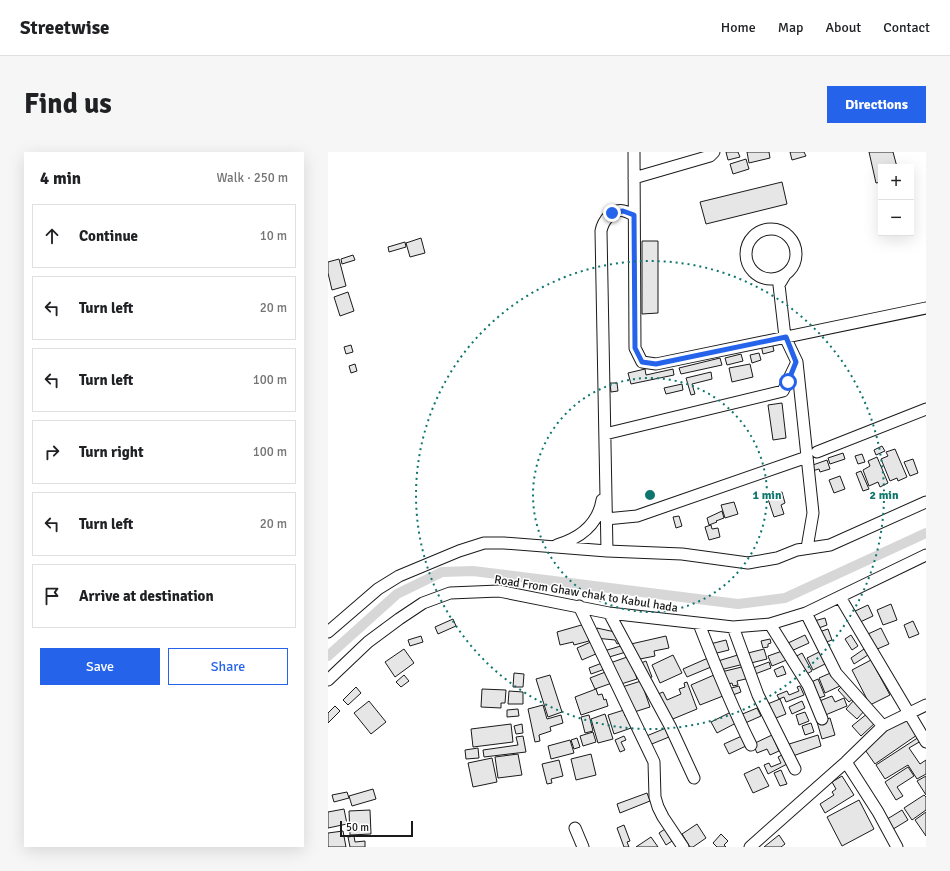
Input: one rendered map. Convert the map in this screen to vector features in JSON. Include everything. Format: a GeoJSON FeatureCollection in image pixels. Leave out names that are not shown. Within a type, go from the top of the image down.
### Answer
{"type":"FeatureCollection","features":[{"type":"Feature","properties":{"kind":"street"},"geometry":{"type":"LineString","coordinates":[[634,152],[635,348],[642,362],[656,364],[926,308]]}},
{"type":"Feature","properties":{"kind":"street"},"geometry":{"type":"LineString","coordinates":[[634,178],[710,156],[714,152]]}},
{"type":"Feature","properties":{"kind":"street"},"geometry":{"type":"LineString","coordinates":[[607,551],[600,231],[603,222],[612,213],[623,211],[634,215]]}},
{"type":"Feature","properties":{"kind":"street"},"geometry":{"type":"LineString","coordinates":[[779,285],[758,276],[750,269],[746,260],[746,250],[749,241],[756,234],[765,230],[775,230],[784,233],[791,240],[795,249],[796,258],[792,268],[785,275],[779,285],[786,337],[796,362],[812,454],[813,513],[807,548]]}},
{"type":"Feature","properties":{"kind":"street"},"geometry":{"type":"LineString","coordinates":[[767,279],[776,279],[785,275]]}},
{"type":"Feature","properties":{"kind":"street"},"geometry":{"type":"LineString","coordinates":[[605,434],[783,390],[796,362]]}},
{"type":"Feature","properties":{"kind":"street"},"geometry":{"type":"LineString","coordinates":[[606,519],[637,516],[812,454],[926,410]]}},
{"type":"Feature","properties":{"kind":"street"},"geometry":{"type":"LineString","coordinates":[[554,546],[570,540],[592,526],[601,508],[605,483]]}},
{"type":"Feature","properties":{"kind":"street"},"geometry":{"type":"LineString","coordinates":[[328,632],[378,590],[399,576],[459,551],[484,543],[682,554],[748,563],[777,558],[797,550],[830,545],[926,502]]}},
{"type":"Feature","properties":{"kind":"street","name":"Road From Ghaw chak to Kabul hada"},"geometry":{"type":"LineString","coordinates":[[328,680],[368,642],[399,619],[423,603],[450,593],[499,591],[609,613],[699,624],[733,627],[770,624],[806,613],[926,554]]}},
{"type":"Feature","properties":{"kind":"street"},"geometry":{"type":"LineString","coordinates":[[840,597],[926,742]]}},
{"type":"Feature","properties":{"kind":"street"},"geometry":{"type":"LineString","coordinates":[[579,606],[654,762],[658,807],[683,847]]}},
{"type":"Feature","properties":{"kind":"street"},"geometry":{"type":"LineString","coordinates":[[609,613],[670,726],[694,778]]}},
{"type":"Feature","properties":{"kind":"street"},"geometry":{"type":"LineString","coordinates":[[806,613],[836,673],[883,726]]}},
{"type":"Feature","properties":{"kind":"street"},"geometry":{"type":"LineString","coordinates":[[699,624],[729,701],[751,745]]}},
{"type":"Feature","properties":{"kind":"street"},"geometry":{"type":"LineString","coordinates":[[770,624],[808,685],[822,719]]}},
{"type":"Feature","properties":{"kind":"street"},"geometry":{"type":"LineString","coordinates":[[733,627],[758,695],[794,769]]}},
{"type":"Feature","properties":{"kind":"street"},"geometry":{"type":"LineString","coordinates":[[750,847],[846,762],[883,726],[926,705]]}},
{"type":"Feature","properties":{"kind":"street"},"geometry":{"type":"LineString","coordinates":[[846,762],[878,812],[897,847]]}},
{"type":"Feature","properties":{"kind":"street"},"geometry":{"type":"LineString","coordinates":[[575,828],[583,847]]}},
{"type":"Feature","properties":{"kind":"building"},"geometry":{"type":"Polygon","coordinates":[[[726,152],[738,152],[740,157],[728,160],[726,152]]]}},
{"type":"Feature","properties":{"kind":"building"},"geometry":{"type":"Polygon","coordinates":[[[747,152],[769,152],[770,158],[749,163],[747,152]]]}},
{"type":"Feature","properties":{"kind":"building"},"geometry":{"type":"Polygon","coordinates":[[[790,152],[804,152],[806,156],[792,160],[790,152]]]}},
{"type":"Feature","properties":{"kind":"building"},"geometry":{"type":"Polygon","coordinates":[[[869,152],[893,152],[896,164],[878,164],[878,183],[876,183],[869,152]]]}},
{"type":"Feature","properties":{"kind":"building"},"geometry":{"type":"Polygon","coordinates":[[[746,159],[749,169],[733,174],[730,164],[746,159]]]}},
{"type":"Feature","properties":{"kind":"building"},"geometry":{"type":"Polygon","coordinates":[[[782,182],[787,204],[706,224],[700,202],[782,182]]]}},
{"type":"Feature","properties":{"kind":"building"},"geometry":{"type":"Polygon","coordinates":[[[421,238],[425,253],[410,257],[406,243],[421,238]]]}},
{"type":"Feature","properties":{"kind":"building"},"geometry":{"type":"Polygon","coordinates":[[[642,241],[658,241],[658,313],[642,314],[642,241]]]}},
{"type":"Feature","properties":{"kind":"building"},"geometry":{"type":"Polygon","coordinates":[[[405,242],[406,247],[389,252],[388,247],[405,242]]]}},
{"type":"Feature","properties":{"kind":"building"},"geometry":{"type":"Polygon","coordinates":[[[353,255],[355,260],[342,264],[341,259],[353,255]]]}},
{"type":"Feature","properties":{"kind":"building"},"geometry":{"type":"Polygon","coordinates":[[[339,259],[346,286],[332,290],[328,273],[328,262],[339,259]]]}},
{"type":"Feature","properties":{"kind":"building"},"geometry":{"type":"Polygon","coordinates":[[[348,292],[354,311],[340,316],[334,297],[348,292]]]}},
{"type":"Feature","properties":{"kind":"building"},"geometry":{"type":"Polygon","coordinates":[[[772,342],[774,351],[763,354],[761,345],[772,342]]]}},
{"type":"Feature","properties":{"kind":"building"},"geometry":{"type":"Polygon","coordinates":[[[351,345],[353,352],[346,354],[344,347],[351,345]]]}},
{"type":"Feature","properties":{"kind":"building"},"geometry":{"type":"Polygon","coordinates":[[[759,353],[761,360],[752,363],[750,355],[759,353]]]}},
{"type":"Feature","properties":{"kind":"building"},"geometry":{"type":"Polygon","coordinates":[[[741,354],[743,361],[727,365],[725,358],[741,354]]]}},
{"type":"Feature","properties":{"kind":"building"},"geometry":{"type":"Polygon","coordinates":[[[720,358],[722,365],[681,374],[679,368],[720,358]]]}},
{"type":"Feature","properties":{"kind":"building"},"geometry":{"type":"Polygon","coordinates":[[[355,364],[357,371],[351,373],[349,366],[355,364]]]}},
{"type":"Feature","properties":{"kind":"building"},"geometry":{"type":"Polygon","coordinates":[[[750,364],[753,377],[732,382],[729,368],[750,364]]]}},
{"type":"Feature","properties":{"kind":"building"},"geometry":{"type":"Polygon","coordinates":[[[645,369],[646,375],[673,369],[674,375],[631,384],[628,373],[645,369]]]}},
{"type":"Feature","properties":{"kind":"building"},"geometry":{"type":"Polygon","coordinates":[[[711,372],[712,379],[692,384],[695,394],[691,395],[686,378],[711,372]]]}},
{"type":"Feature","properties":{"kind":"building"},"geometry":{"type":"Polygon","coordinates":[[[610,383],[617,383],[618,391],[611,392],[610,383]]]}},
{"type":"Feature","properties":{"kind":"building"},"geometry":{"type":"Polygon","coordinates":[[[682,384],[683,390],[666,394],[664,388],[682,384]]]}},
{"type":"Feature","properties":{"kind":"building"},"geometry":{"type":"Polygon","coordinates":[[[782,403],[786,438],[773,440],[768,405],[782,403]]]}},
{"type":"Feature","properties":{"kind":"building"},"geometry":{"type":"Polygon","coordinates":[[[882,446],[885,451],[876,455],[874,450],[882,446]]]}},
{"type":"Feature","properties":{"kind":"building"},"geometry":{"type":"Polygon","coordinates":[[[895,449],[907,477],[898,481],[897,478],[890,481],[881,459],[888,456],[886,452],[895,449]]]}},
{"type":"Feature","properties":{"kind":"building"},"geometry":{"type":"Polygon","coordinates":[[[843,453],[845,459],[830,464],[828,458],[843,453]]]}},
{"type":"Feature","properties":{"kind":"building"},"geometry":{"type":"Polygon","coordinates":[[[862,454],[865,462],[858,464],[855,456],[862,454]]]}},
{"type":"Feature","properties":{"kind":"building"},"geometry":{"type":"Polygon","coordinates":[[[877,457],[888,483],[880,487],[878,482],[869,486],[863,470],[870,466],[868,461],[877,457]]]}},
{"type":"Feature","properties":{"kind":"building"},"geometry":{"type":"Polygon","coordinates":[[[913,459],[918,473],[910,476],[904,462],[913,459]]]}},
{"type":"Feature","properties":{"kind":"building"},"geometry":{"type":"Polygon","coordinates":[[[827,460],[830,469],[820,472],[819,469],[812,471],[810,466],[827,460]]]}},
{"type":"Feature","properties":{"kind":"building"},"geometry":{"type":"Polygon","coordinates":[[[861,471],[869,489],[863,491],[856,473],[861,471]]]}},
{"type":"Feature","properties":{"kind":"building"},"geometry":{"type":"Polygon","coordinates":[[[840,476],[845,489],[834,493],[829,480],[840,476]]]}},
{"type":"Feature","properties":{"kind":"building"},"geometry":{"type":"Polygon","coordinates":[[[782,492],[785,503],[781,505],[784,514],[774,517],[767,496],[782,492]]]}},
{"type":"Feature","properties":{"kind":"building"},"geometry":{"type":"Polygon","coordinates":[[[734,502],[738,514],[725,518],[721,505],[734,502]]]}},
{"type":"Feature","properties":{"kind":"building"},"geometry":{"type":"Polygon","coordinates":[[[722,511],[724,518],[709,525],[707,518],[722,511]]]}},
{"type":"Feature","properties":{"kind":"building"},"geometry":{"type":"Polygon","coordinates":[[[679,516],[682,526],[676,528],[673,517],[679,516]]]}},
{"type":"Feature","properties":{"kind":"building"},"geometry":{"type":"Polygon","coordinates":[[[711,525],[712,529],[718,528],[720,537],[709,540],[705,527],[711,525]]]}},
{"type":"Feature","properties":{"kind":"building"},"geometry":{"type":"Polygon","coordinates":[[[891,604],[897,620],[883,625],[877,610],[891,604]]]}},
{"type":"Feature","properties":{"kind":"building"},"geometry":{"type":"Polygon","coordinates":[[[868,605],[873,616],[858,623],[853,612],[868,605]]]}},
{"type":"Feature","properties":{"kind":"building"},"geometry":{"type":"Polygon","coordinates":[[[825,618],[827,625],[816,629],[814,621],[825,618]]]}},
{"type":"Feature","properties":{"kind":"building"},"geometry":{"type":"Polygon","coordinates":[[[453,619],[456,626],[438,634],[435,627],[453,619]]]}},
{"type":"Feature","properties":{"kind":"building"},"geometry":{"type":"Polygon","coordinates":[[[913,621],[919,634],[909,638],[904,625],[913,621]]]}},
{"type":"Feature","properties":{"kind":"building"},"geometry":{"type":"Polygon","coordinates":[[[585,624],[589,641],[574,645],[573,642],[560,645],[557,632],[585,624]]]}},
{"type":"Feature","properties":{"kind":"building"},"geometry":{"type":"Polygon","coordinates":[[[597,628],[615,632],[623,642],[617,644],[615,640],[595,638],[597,628]]]}},
{"type":"Feature","properties":{"kind":"building"},"geometry":{"type":"Polygon","coordinates":[[[881,628],[889,644],[875,650],[868,634],[881,628]]]}},
{"type":"Feature","properties":{"kind":"building"},"geometry":{"type":"Polygon","coordinates":[[[828,629],[832,640],[824,643],[819,632],[828,629]]]}},
{"type":"Feature","properties":{"kind":"building"},"geometry":{"type":"Polygon","coordinates":[[[805,635],[809,643],[789,652],[786,644],[805,635]]]}},
{"type":"Feature","properties":{"kind":"building"},"geometry":{"type":"Polygon","coordinates":[[[851,635],[858,646],[852,650],[845,639],[851,635]]]}},
{"type":"Feature","properties":{"kind":"building"},"geometry":{"type":"Polygon","coordinates":[[[421,636],[423,642],[410,646],[408,640],[421,636]]]}},
{"type":"Feature","properties":{"kind":"building"},"geometry":{"type":"Polygon","coordinates":[[[666,636],[669,648],[654,651],[655,656],[635,660],[631,644],[666,636]]]}},
{"type":"Feature","properties":{"kind":"building"},"geometry":{"type":"Polygon","coordinates":[[[770,639],[771,643],[768,644],[768,647],[763,648],[761,641],[770,639]]]}},
{"type":"Feature","properties":{"kind":"building"},"geometry":{"type":"Polygon","coordinates":[[[726,640],[729,650],[713,654],[710,644],[726,640]]]}},
{"type":"Feature","properties":{"kind":"building"},"geometry":{"type":"Polygon","coordinates":[[[593,641],[598,653],[582,660],[577,648],[593,641]]]}},
{"type":"Feature","properties":{"kind":"building"},"geometry":{"type":"Polygon","coordinates":[[[624,645],[626,652],[606,658],[604,651],[624,645]]]}},
{"type":"Feature","properties":{"kind":"building"},"geometry":{"type":"Polygon","coordinates":[[[404,649],[414,663],[395,677],[385,662],[404,649]]]}},
{"type":"Feature","properties":{"kind":"building"},"geometry":{"type":"Polygon","coordinates":[[[764,649],[767,659],[751,663],[748,653],[764,649]]]}},
{"type":"Feature","properties":{"kind":"building"},"geometry":{"type":"Polygon","coordinates":[[[864,649],[868,655],[854,664],[851,658],[864,649]]]}},
{"type":"Feature","properties":{"kind":"building"},"geometry":{"type":"Polygon","coordinates":[[[785,650],[789,659],[772,666],[768,656],[785,650]]]}},
{"type":"Feature","properties":{"kind":"building"},"geometry":{"type":"Polygon","coordinates":[[[823,650],[829,662],[813,670],[807,658],[823,650]]]}},
{"type":"Feature","properties":{"kind":"building"},"geometry":{"type":"Polygon","coordinates":[[[802,653],[812,671],[805,675],[795,657],[802,653]]]}},
{"type":"Feature","properties":{"kind":"building"},"geometry":{"type":"Polygon","coordinates":[[[741,654],[744,664],[720,670],[718,661],[741,654]]]}},
{"type":"Feature","properties":{"kind":"building"},"geometry":{"type":"Polygon","coordinates":[[[673,655],[682,673],[660,683],[652,665],[673,655]]]}},
{"type":"Feature","properties":{"kind":"building"},"geometry":{"type":"Polygon","coordinates":[[[630,656],[637,679],[618,685],[610,663],[630,656]]]}},
{"type":"Feature","properties":{"kind":"building"},"geometry":{"type":"Polygon","coordinates":[[[708,658],[711,667],[687,677],[683,669],[708,658]]]}},
{"type":"Feature","properties":{"kind":"building"},"geometry":{"type":"Polygon","coordinates":[[[871,660],[890,695],[870,705],[852,670],[871,660]]]}},
{"type":"Feature","properties":{"kind":"building"},"geometry":{"type":"Polygon","coordinates":[[[646,661],[652,677],[645,679],[639,664],[646,661]]]}},
{"type":"Feature","properties":{"kind":"building"},"geometry":{"type":"Polygon","coordinates":[[[769,662],[771,668],[755,674],[753,668],[769,662]]]}},
{"type":"Feature","properties":{"kind":"building"},"geometry":{"type":"Polygon","coordinates":[[[602,663],[605,669],[591,674],[589,668],[602,663]]]}},
{"type":"Feature","properties":{"kind":"building"},"geometry":{"type":"Polygon","coordinates":[[[746,666],[750,678],[737,681],[738,685],[733,686],[732,683],[725,685],[721,672],[746,666]]]}},
{"type":"Feature","properties":{"kind":"building"},"geometry":{"type":"Polygon","coordinates":[[[783,666],[786,674],[777,677],[774,670],[783,666]]]}},
{"type":"Feature","properties":{"kind":"building"},"geometry":{"type":"Polygon","coordinates":[[[608,671],[612,683],[595,689],[590,678],[608,671]]]}},
{"type":"Feature","properties":{"kind":"building"},"geometry":{"type":"Polygon","coordinates":[[[835,671],[842,685],[825,693],[819,678],[835,671]]]}},
{"type":"Feature","properties":{"kind":"building"},"geometry":{"type":"Polygon","coordinates":[[[514,673],[524,674],[523,687],[513,687],[514,673]]]}},
{"type":"Feature","properties":{"kind":"building"},"geometry":{"type":"Polygon","coordinates":[[[404,675],[409,681],[401,687],[396,682],[404,675]]]}},
{"type":"Feature","properties":{"kind":"building"},"geometry":{"type":"Polygon","coordinates":[[[550,675],[562,712],[548,717],[536,679],[550,675]]]}},
{"type":"Feature","properties":{"kind":"building"},"geometry":{"type":"Polygon","coordinates":[[[714,675],[723,696],[700,705],[691,685],[714,675]]]}},
{"type":"Feature","properties":{"kind":"building"},"geometry":{"type":"Polygon","coordinates":[[[818,679],[825,696],[816,699],[809,683],[818,679]]]}},
{"type":"Feature","properties":{"kind":"building"},"geometry":{"type":"Polygon","coordinates":[[[641,681],[650,707],[631,713],[622,687],[641,681]]]}},
{"type":"Feature","properties":{"kind":"building"},"geometry":{"type":"Polygon","coordinates":[[[687,682],[697,709],[668,721],[658,694],[663,692],[667,700],[681,694],[679,689],[685,687],[684,683],[687,682]]]}},
{"type":"Feature","properties":{"kind":"building"},"geometry":{"type":"Polygon","coordinates":[[[843,685],[854,698],[849,702],[838,690],[843,685]]]}},
{"type":"Feature","properties":{"kind":"building"},"geometry":{"type":"Polygon","coordinates":[[[739,686],[741,692],[730,696],[728,689],[739,686]]]}},
{"type":"Feature","properties":{"kind":"building"},"geometry":{"type":"Polygon","coordinates":[[[800,686],[804,695],[786,702],[784,697],[779,699],[777,695],[787,691],[789,695],[799,691],[797,687],[800,686]]]}},
{"type":"Feature","properties":{"kind":"building"},"geometry":{"type":"Polygon","coordinates":[[[356,687],[361,693],[348,705],[343,700],[356,687]]]}},
{"type":"Feature","properties":{"kind":"building"},"geometry":{"type":"Polygon","coordinates":[[[482,689],[506,690],[505,703],[501,703],[501,708],[481,707],[482,689]]]}},
{"type":"Feature","properties":{"kind":"building"},"geometry":{"type":"Polygon","coordinates":[[[596,689],[598,695],[602,694],[604,700],[606,699],[608,706],[581,715],[575,697],[596,689]]]}},
{"type":"Feature","properties":{"kind":"building"},"geometry":{"type":"Polygon","coordinates":[[[509,691],[523,692],[523,704],[508,704],[509,691]]]}},
{"type":"Feature","properties":{"kind":"building"},"geometry":{"type":"Polygon","coordinates":[[[832,696],[835,702],[844,698],[847,706],[823,716],[817,702],[832,696]]]}},
{"type":"Feature","properties":{"kind":"building"},"geometry":{"type":"Polygon","coordinates":[[[780,699],[786,714],[771,720],[765,705],[780,699]]]}},
{"type":"Feature","properties":{"kind":"building"},"geometry":{"type":"Polygon","coordinates":[[[854,700],[865,710],[857,719],[846,709],[854,700]]]}},
{"type":"Feature","properties":{"kind":"building"},"geometry":{"type":"Polygon","coordinates":[[[369,701],[386,722],[371,734],[354,713],[369,701]]]}},
{"type":"Feature","properties":{"kind":"building"},"geometry":{"type":"Polygon","coordinates":[[[802,701],[805,708],[792,714],[789,707],[802,701]]]}},
{"type":"Feature","properties":{"kind":"building"},"geometry":{"type":"Polygon","coordinates":[[[543,705],[547,719],[561,715],[563,723],[550,727],[551,731],[539,735],[540,741],[535,742],[528,709],[543,705]]]}},
{"type":"Feature","properties":{"kind":"building"},"geometry":{"type":"Polygon","coordinates":[[[335,706],[340,711],[328,723],[328,713],[335,706]]]}},
{"type":"Feature","properties":{"kind":"building"},"geometry":{"type":"Polygon","coordinates":[[[757,708],[761,716],[743,724],[740,715],[757,708]]]}},
{"type":"Feature","properties":{"kind":"building"},"geometry":{"type":"Polygon","coordinates":[[[518,709],[519,716],[507,717],[507,710],[518,709]]]}},
{"type":"Feature","properties":{"kind":"building"},"geometry":{"type":"Polygon","coordinates":[[[624,710],[625,716],[630,715],[634,727],[614,734],[608,715],[624,710]]]}},
{"type":"Feature","properties":{"kind":"building"},"geometry":{"type":"Polygon","coordinates":[[[731,712],[736,723],[717,733],[711,722],[731,712]]]}},
{"type":"Feature","properties":{"kind":"building"},"geometry":{"type":"Polygon","coordinates":[[[805,712],[809,721],[799,725],[796,715],[805,712]]]}},
{"type":"Feature","properties":{"kind":"building"},"geometry":{"type":"Polygon","coordinates":[[[868,713],[876,722],[861,736],[852,726],[868,713]]]}},
{"type":"Feature","properties":{"kind":"building"},"geometry":{"type":"Polygon","coordinates":[[[605,714],[613,739],[598,743],[591,719],[605,714]]]}},
{"type":"Feature","properties":{"kind":"building"},"geometry":{"type":"Polygon","coordinates":[[[589,715],[593,731],[585,733],[581,717],[589,715]]]}},
{"type":"Feature","properties":{"kind":"building"},"geometry":{"type":"Polygon","coordinates":[[[830,718],[835,735],[822,739],[817,722],[830,718]]]}},
{"type":"Feature","properties":{"kind":"building"},"geometry":{"type":"Polygon","coordinates":[[[905,718],[917,735],[875,764],[863,747],[905,718]]]}},
{"type":"Feature","properties":{"kind":"building"},"geometry":{"type":"Polygon","coordinates":[[[811,723],[814,732],[805,735],[802,726],[811,723]]]}},
{"type":"Feature","properties":{"kind":"building"},"geometry":{"type":"Polygon","coordinates":[[[511,724],[513,742],[473,747],[471,729],[511,724]]]}},
{"type":"Feature","properties":{"kind":"building"},"geometry":{"type":"Polygon","coordinates":[[[522,724],[523,733],[516,734],[514,726],[522,724]]]}},
{"type":"Feature","properties":{"kind":"building"},"geometry":{"type":"Polygon","coordinates":[[[666,728],[669,737],[647,746],[644,737],[666,728]]]}},
{"type":"Feature","properties":{"kind":"building"},"geometry":{"type":"Polygon","coordinates":[[[593,732],[596,742],[583,746],[580,736],[593,732]]]}},
{"type":"Feature","properties":{"kind":"building"},"geometry":{"type":"Polygon","coordinates":[[[744,735],[748,745],[729,754],[724,744],[744,735]]]}},
{"type":"Feature","properties":{"kind":"building"},"geometry":{"type":"Polygon","coordinates":[[[772,735],[779,751],[770,755],[767,749],[757,753],[753,744],[772,735]]]}},
{"type":"Feature","properties":{"kind":"building"},"geometry":{"type":"Polygon","coordinates":[[[818,735],[821,746],[790,757],[786,745],[818,735]]]}},
{"type":"Feature","properties":{"kind":"building"},"geometry":{"type":"Polygon","coordinates":[[[523,736],[526,752],[484,757],[483,750],[518,745],[516,737],[523,736]]]}},
{"type":"Feature","properties":{"kind":"building"},"geometry":{"type":"Polygon","coordinates":[[[624,736],[626,740],[621,742],[625,750],[620,752],[615,740],[624,736]]]}},
{"type":"Feature","properties":{"kind":"building"},"geometry":{"type":"Polygon","coordinates":[[[919,737],[921,741],[909,748],[920,764],[926,760],[926,774],[917,779],[908,765],[885,779],[876,765],[919,737]]]}},
{"type":"Feature","properties":{"kind":"building"},"geometry":{"type":"Polygon","coordinates":[[[577,738],[580,747],[574,749],[571,740],[577,738]]]}},
{"type":"Feature","properties":{"kind":"building"},"geometry":{"type":"Polygon","coordinates":[[[570,740],[574,753],[551,759],[548,746],[570,740]]]}},
{"type":"Feature","properties":{"kind":"building"},"geometry":{"type":"Polygon","coordinates":[[[478,748],[479,758],[466,759],[465,750],[478,748]]]}},
{"type":"Feature","properties":{"kind":"building"},"geometry":{"type":"Polygon","coordinates":[[[518,754],[522,775],[498,778],[495,757],[518,754]]]}},
{"type":"Feature","properties":{"kind":"building"},"geometry":{"type":"Polygon","coordinates":[[[591,754],[596,775],[576,780],[571,759],[591,754]]]}},
{"type":"Feature","properties":{"kind":"building"},"geometry":{"type":"Polygon","coordinates":[[[782,755],[787,764],[768,774],[764,765],[769,763],[771,767],[781,763],[778,757],[782,755]]]}},
{"type":"Feature","properties":{"kind":"building"},"geometry":{"type":"Polygon","coordinates":[[[492,758],[497,782],[473,787],[468,763],[492,758]]]}},
{"type":"Feature","properties":{"kind":"building"},"geometry":{"type":"Polygon","coordinates":[[[559,760],[563,776],[551,779],[552,783],[547,784],[542,764],[559,760]]]}},
{"type":"Feature","properties":{"kind":"building"},"geometry":{"type":"Polygon","coordinates":[[[759,767],[769,786],[753,793],[744,774],[759,767]]]}},
{"type":"Feature","properties":{"kind":"building"},"geometry":{"type":"Polygon","coordinates":[[[908,767],[914,776],[897,787],[903,796],[896,800],[885,782],[908,767]]]}},
{"type":"Feature","properties":{"kind":"building"},"geometry":{"type":"Polygon","coordinates":[[[781,770],[787,784],[780,786],[774,773],[781,770]]]}},
{"type":"Feature","properties":{"kind":"building"},"geometry":{"type":"Polygon","coordinates":[[[842,776],[854,795],[825,813],[820,804],[834,795],[832,792],[836,789],[832,782],[842,776]]]}},
{"type":"Feature","properties":{"kind":"building"},"geometry":{"type":"Polygon","coordinates":[[[926,776],[926,795],[917,781],[926,776]]]}},
{"type":"Feature","properties":{"kind":"building"},"geometry":{"type":"Polygon","coordinates":[[[373,789],[376,799],[352,806],[349,796],[373,789]]]}},
{"type":"Feature","properties":{"kind":"building"},"geometry":{"type":"Polygon","coordinates":[[[347,792],[349,798],[334,802],[332,795],[347,792]]]}},
{"type":"Feature","properties":{"kind":"building"},"geometry":{"type":"Polygon","coordinates":[[[647,793],[650,801],[620,813],[617,804],[647,793]]]}},
{"type":"Feature","properties":{"kind":"building"},"geometry":{"type":"Polygon","coordinates":[[[924,795],[926,797],[926,810],[912,820],[904,808],[924,795]]]}},
{"type":"Feature","properties":{"kind":"building"},"geometry":{"type":"Polygon","coordinates":[[[859,800],[874,829],[842,846],[827,817],[859,800]]]}},
{"type":"Feature","properties":{"kind":"building"},"geometry":{"type":"Polygon","coordinates":[[[344,809],[347,824],[328,828],[328,812],[344,809]]]}},
{"type":"Feature","properties":{"kind":"building"},"geometry":{"type":"Polygon","coordinates":[[[370,810],[371,834],[350,835],[349,811],[370,810]]]}},
{"type":"Feature","properties":{"kind":"building"},"geometry":{"type":"Polygon","coordinates":[[[902,810],[908,820],[890,831],[884,821],[902,810]]]}},
{"type":"Feature","properties":{"kind":"building"},"geometry":{"type":"Polygon","coordinates":[[[926,812],[926,836],[915,820],[926,812]]]}},
{"type":"Feature","properties":{"kind":"building"},"geometry":{"type":"Polygon","coordinates":[[[697,824],[706,838],[693,847],[690,847],[682,834],[697,824]]]}},
{"type":"Feature","properties":{"kind":"building"},"geometry":{"type":"Polygon","coordinates":[[[624,825],[630,841],[627,842],[629,847],[624,847],[617,828],[624,825]]]}},
{"type":"Feature","properties":{"kind":"building"},"geometry":{"type":"Polygon","coordinates":[[[665,829],[672,841],[666,845],[659,833],[665,829]]]}},
{"type":"Feature","properties":{"kind":"building"},"geometry":{"type":"Polygon","coordinates":[[[343,831],[346,847],[328,847],[328,833],[343,831]]]}},
{"type":"Feature","properties":{"kind":"building"},"geometry":{"type":"Polygon","coordinates":[[[721,834],[728,841],[724,845],[726,847],[717,847],[713,843],[721,834]]]}},
{"type":"Feature","properties":{"kind":"building"},"geometry":{"type":"Polygon","coordinates":[[[779,835],[785,844],[781,847],[764,847],[779,835]]]}},
{"type":"Feature","properties":{"kind":"building"},"geometry":{"type":"Polygon","coordinates":[[[354,836],[355,842],[365,841],[365,847],[350,847],[348,837],[354,836]]]}},
{"type":"Feature","properties":{"kind":"building"},"geometry":{"type":"Polygon","coordinates":[[[651,837],[658,847],[636,847],[651,837]]]}},
{"type":"Feature","properties":{"kind":"waterway"},"geometry":{"type":"LineString","coordinates":[[328,656],[397,594],[442,572],[473,571],[738,604],[785,598],[926,533]]}},
{"type":"Feature","properties":{"kind":"route"},"geometry":{"type":"LineString","coordinates":[[612,213],[623,211],[634,215],[635,348],[642,362],[656,364],[786,337],[796,362],[788,382]]}}]}
